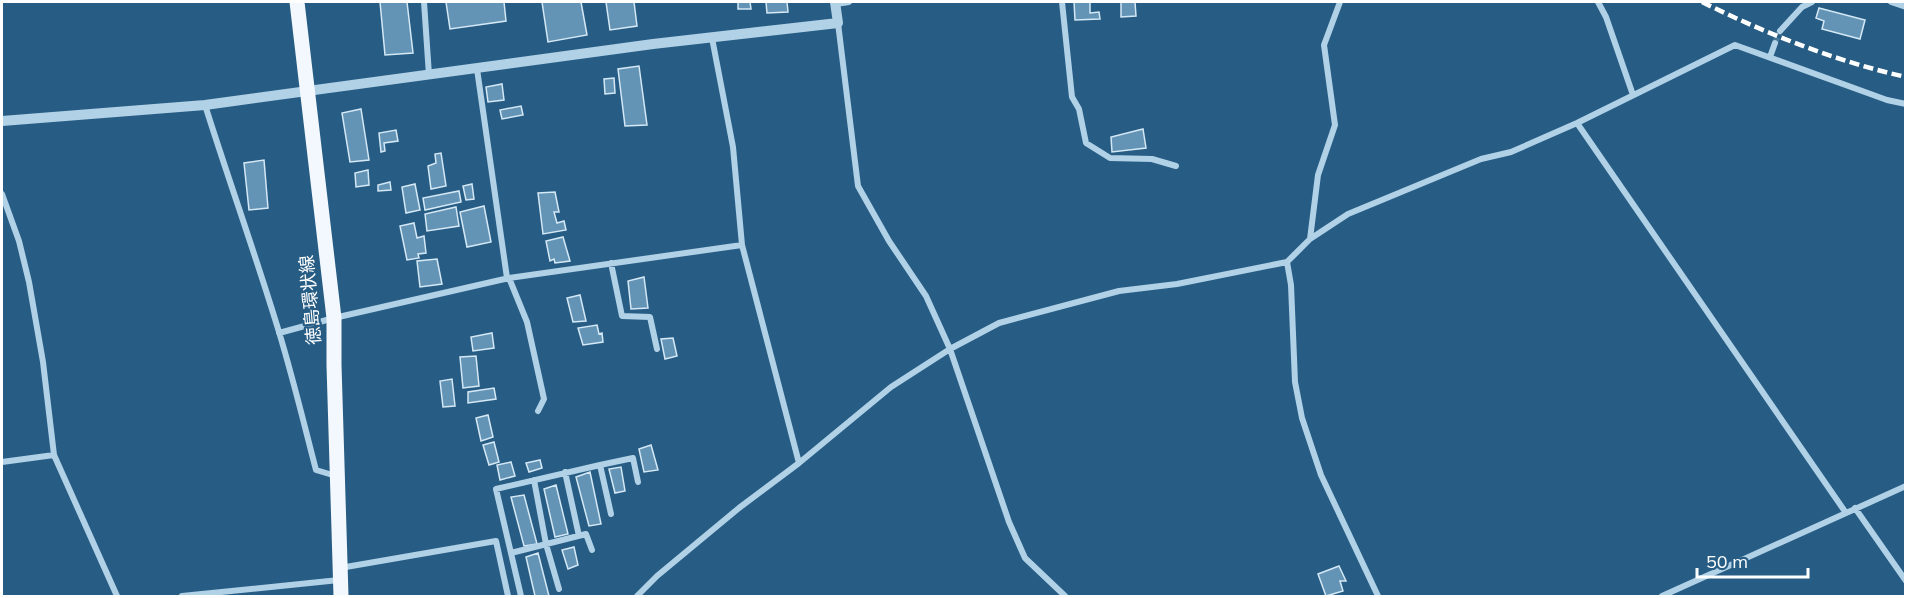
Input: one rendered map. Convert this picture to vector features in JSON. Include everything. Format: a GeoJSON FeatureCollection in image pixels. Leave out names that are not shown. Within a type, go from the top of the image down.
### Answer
{"type":"FeatureCollection","features":[{"type":"Feature","properties":{"kind":"main road","name":"徳島環状線"},"geometry":{"type":"LineString","coordinates":[[297,2],[334,318],[341,597]]}},
{"type":"Feature","properties":{"kind":"street"},"geometry":{"type":"LineString","coordinates":[[424,2],[429,75]]}},
{"type":"Feature","properties":{"kind":"street"},"geometry":{"type":"LineString","coordinates":[[849,2],[836,3],[858,186],[889,241],[926,296],[950,349],[1009,522],[1025,558],[1065,597]]}},
{"type":"Feature","properties":{"kind":"street"},"geometry":{"type":"LineString","coordinates":[[1062,2],[1072,97],[1079,109],[1086,143],[1110,158],[1152,159],[1176,166]]}},
{"type":"Feature","properties":{"kind":"street"},"geometry":{"type":"LineString","coordinates":[[1310,239],[1318,175],[1335,126],[1324,45],[1340,2]]}},
{"type":"Feature","properties":{"kind":"street"},"geometry":{"type":"LineString","coordinates":[[1598,2],[1606,17],[1633,95]]}},
{"type":"Feature","properties":{"kind":"street"},"geometry":{"type":"LineString","coordinates":[[1780,31],[1802,7],[1812,2]]}},
{"type":"Feature","properties":{"kind":"street"},"geometry":{"type":"LineString","coordinates":[[1891,2],[1905,7]]}},
{"type":"Feature","properties":{"kind":"street"},"geometry":{"type":"LineString","coordinates":[[2,121],[205,105],[653,44],[838,23]]}},
{"type":"Feature","properties":{"kind":"street"},"geometry":{"type":"LineString","coordinates":[[712,38],[733,147],[742,245],[799,463]]}},
{"type":"Feature","properties":{"kind":"street"},"geometry":{"type":"LineString","coordinates":[[1770,57],[1775,43]]}},
{"type":"Feature","properties":{"kind":"street"},"geometry":{"type":"LineString","coordinates":[[637,597],[657,576],[739,508],[799,463],[891,387],[950,349],[999,323],[1119,291],[1177,284],[1287,262],[1310,239],[1348,214],[1481,159],[1511,153],[1735,45],[1797,69],[1905,104]]}},
{"type":"Feature","properties":{"kind":"street"},"geometry":{"type":"LineString","coordinates":[[477,69],[508,278],[527,322],[544,399],[538,411]]}},
{"type":"Feature","properties":{"kind":"street"},"geometry":{"type":"LineString","coordinates":[[205,105],[279,333],[316,470],[337,477]]}},
{"type":"Feature","properties":{"kind":"street"},"geometry":{"type":"LineString","coordinates":[[1577,123],[1846,513]]}},
{"type":"Feature","properties":{"kind":"street"},"geometry":{"type":"LineString","coordinates":[[2,194],[19,241],[30,282],[43,362],[54,455],[117,597]]}},
{"type":"Feature","properties":{"kind":"street"},"geometry":{"type":"LineString","coordinates":[[279,333],[508,278],[742,245]]}},
{"type":"Feature","properties":{"kind":"street"},"geometry":{"type":"LineString","coordinates":[[1287,262],[1291,285],[1295,382],[1302,418],[1321,475],[1378,597]]}},
{"type":"Feature","properties":{"kind":"street"},"geometry":{"type":"LineString","coordinates":[[611,263],[622,316],[650,317],[657,349]]}},
{"type":"Feature","properties":{"kind":"street"},"geometry":{"type":"LineString","coordinates":[[2,462],[54,455]]}},
{"type":"Feature","properties":{"kind":"street"},"geometry":{"type":"LineString","coordinates":[[521,597],[496,489],[633,458],[638,482]]}},
{"type":"Feature","properties":{"kind":"street"},"geometry":{"type":"LineString","coordinates":[[600,465],[611,514]]}},
{"type":"Feature","properties":{"kind":"street"},"geometry":{"type":"LineString","coordinates":[[565,472],[579,536]]}},
{"type":"Feature","properties":{"kind":"street"},"geometry":{"type":"LineString","coordinates":[[534,480],[546,544],[559,589]]}},
{"type":"Feature","properties":{"kind":"street"},"geometry":{"type":"LineString","coordinates":[[1662,597],[1905,486]]}},
{"type":"Feature","properties":{"kind":"street"},"geometry":{"type":"LineString","coordinates":[[1855,508],[1905,581]]}},
{"type":"Feature","properties":{"kind":"street"},"geometry":{"type":"LineString","coordinates":[[511,553],[586,534],[592,550]]}},
{"type":"Feature","properties":{"kind":"street"},"geometry":{"type":"LineString","coordinates":[[182,597],[340,574],[496,541],[508,597]]}},
{"type":"Feature","properties":{"kind":"building"},"geometry":{"type":"Polygon","coordinates":[[[380,2],[407,2],[413,53],[385,55],[380,2]]]}},
{"type":"Feature","properties":{"kind":"building"},"geometry":{"type":"Polygon","coordinates":[[[446,2],[504,2],[506,21],[450,29],[446,2]]]}},
{"type":"Feature","properties":{"kind":"building"},"geometry":{"type":"Polygon","coordinates":[[[542,2],[581,2],[587,35],[548,42],[542,2]]]}},
{"type":"Feature","properties":{"kind":"building"},"geometry":{"type":"Polygon","coordinates":[[[606,2],[634,2],[637,26],[610,30],[606,2]]]}},
{"type":"Feature","properties":{"kind":"building"},"geometry":{"type":"Polygon","coordinates":[[[738,2],[750,2],[751,9],[738,9],[738,2]]]}},
{"type":"Feature","properties":{"kind":"building"},"geometry":{"type":"Polygon","coordinates":[[[766,2],[787,2],[788,12],[767,13],[766,2]]]}},
{"type":"Feature","properties":{"kind":"building"},"geometry":{"type":"Polygon","coordinates":[[[1074,2],[1090,2],[1090,13],[1099,12],[1100,19],[1075,20],[1074,2]]]}},
{"type":"Feature","properties":{"kind":"building"},"geometry":{"type":"Polygon","coordinates":[[[1121,2],[1135,2],[1136,16],[1121,17],[1121,2]]]}},
{"type":"Feature","properties":{"kind":"building"},"geometry":{"type":"Polygon","coordinates":[[[1819,8],[1865,20],[1860,39],[1822,29],[1824,21],[1816,18],[1819,8]]]}},
{"type":"Feature","properties":{"kind":"building"},"geometry":{"type":"Polygon","coordinates":[[[639,66],[647,125],[625,126],[618,69],[639,66]]]}},
{"type":"Feature","properties":{"kind":"building"},"geometry":{"type":"Polygon","coordinates":[[[614,78],[615,93],[605,94],[604,79],[614,78]]]}},
{"type":"Feature","properties":{"kind":"building"},"geometry":{"type":"Polygon","coordinates":[[[502,84],[504,100],[488,102],[486,87],[502,84]]]}},
{"type":"Feature","properties":{"kind":"building"},"geometry":{"type":"Polygon","coordinates":[[[521,106],[523,115],[502,119],[500,110],[521,106]]]}},
{"type":"Feature","properties":{"kind":"building"},"geometry":{"type":"Polygon","coordinates":[[[361,109],[369,160],[350,162],[342,113],[361,109]]]}},
{"type":"Feature","properties":{"kind":"building"},"geometry":{"type":"Polygon","coordinates":[[[1143,129],[1146,148],[1112,152],[1111,137],[1143,129]]]}},
{"type":"Feature","properties":{"kind":"building"},"geometry":{"type":"Polygon","coordinates":[[[396,130],[398,141],[384,143],[385,151],[381,152],[379,133],[396,130]]]}},
{"type":"Feature","properties":{"kind":"building"},"geometry":{"type":"Polygon","coordinates":[[[441,153],[446,186],[431,189],[428,166],[436,163],[435,154],[441,153]]]}},
{"type":"Feature","properties":{"kind":"building"},"geometry":{"type":"Polygon","coordinates":[[[264,160],[268,208],[249,210],[244,163],[264,160]]]}},
{"type":"Feature","properties":{"kind":"building"},"geometry":{"type":"Polygon","coordinates":[[[368,170],[369,185],[356,187],[355,173],[368,170]]]}},
{"type":"Feature","properties":{"kind":"building"},"geometry":{"type":"Polygon","coordinates":[[[390,182],[391,190],[378,191],[378,185],[390,182]]]}},
{"type":"Feature","properties":{"kind":"building"},"geometry":{"type":"Polygon","coordinates":[[[415,184],[420,210],[406,213],[402,187],[415,184]]]}},
{"type":"Feature","properties":{"kind":"building"},"geometry":{"type":"Polygon","coordinates":[[[472,184],[474,199],[466,200],[463,186],[472,184]]]}},
{"type":"Feature","properties":{"kind":"building"},"geometry":{"type":"Polygon","coordinates":[[[459,191],[461,202],[425,210],[423,198],[459,191]]]}},
{"type":"Feature","properties":{"kind":"building"},"geometry":{"type":"Polygon","coordinates":[[[555,192],[559,212],[554,212],[557,223],[564,221],[566,230],[543,234],[538,193],[555,192]]]}},
{"type":"Feature","properties":{"kind":"building"},"geometry":{"type":"Polygon","coordinates":[[[484,206],[491,242],[467,247],[460,212],[484,206]]]}},
{"type":"Feature","properties":{"kind":"building"},"geometry":{"type":"Polygon","coordinates":[[[456,207],[459,226],[427,231],[425,214],[456,207]]]}},
{"type":"Feature","properties":{"kind":"building"},"geometry":{"type":"Polygon","coordinates":[[[414,223],[417,238],[424,236],[426,253],[418,254],[419,258],[407,260],[400,226],[414,223]]]}},
{"type":"Feature","properties":{"kind":"building"},"geometry":{"type":"Polygon","coordinates":[[[563,237],[570,261],[555,263],[554,259],[550,261],[546,241],[563,237]]]}},
{"type":"Feature","properties":{"kind":"building"},"geometry":{"type":"Polygon","coordinates":[[[437,259],[442,284],[420,287],[417,261],[437,259]]]}},
{"type":"Feature","properties":{"kind":"building"},"geometry":{"type":"Polygon","coordinates":[[[644,277],[648,308],[631,309],[628,281],[644,277]]]}},
{"type":"Feature","properties":{"kind":"building"},"geometry":{"type":"Polygon","coordinates":[[[580,295],[586,321],[573,322],[567,298],[580,295]]]}},
{"type":"Feature","properties":{"kind":"building"},"geometry":{"type":"Polygon","coordinates":[[[597,325],[599,334],[602,333],[603,342],[583,345],[578,328],[597,325]]]}},
{"type":"Feature","properties":{"kind":"building"},"geometry":{"type":"Polygon","coordinates":[[[492,333],[494,348],[473,351],[471,337],[492,333]]]}},
{"type":"Feature","properties":{"kind":"building"},"geometry":{"type":"Polygon","coordinates":[[[673,338],[677,356],[665,359],[661,339],[673,338]]]}},
{"type":"Feature","properties":{"kind":"building"},"geometry":{"type":"Polygon","coordinates":[[[476,356],[479,386],[463,388],[460,357],[476,356]]]}},
{"type":"Feature","properties":{"kind":"building"},"geometry":{"type":"Polygon","coordinates":[[[452,379],[455,406],[443,407],[440,381],[452,379]]]}},
{"type":"Feature","properties":{"kind":"building"},"geometry":{"type":"Polygon","coordinates":[[[494,388],[496,399],[468,403],[468,392],[494,388]]]}},
{"type":"Feature","properties":{"kind":"building"},"geometry":{"type":"Polygon","coordinates":[[[488,415],[493,437],[481,441],[476,418],[488,415]]]}},
{"type":"Feature","properties":{"kind":"building"},"geometry":{"type":"Polygon","coordinates":[[[494,442],[499,462],[489,465],[483,445],[494,442]]]}},
{"type":"Feature","properties":{"kind":"building"},"geometry":{"type":"Polygon","coordinates":[[[651,445],[658,470],[644,472],[639,449],[651,445]]]}},
{"type":"Feature","properties":{"kind":"building"},"geometry":{"type":"Polygon","coordinates":[[[540,460],[542,468],[529,472],[526,463],[540,460]]]}},
{"type":"Feature","properties":{"kind":"building"},"geometry":{"type":"Polygon","coordinates":[[[511,462],[515,476],[500,480],[497,465],[511,462]]]}},
{"type":"Feature","properties":{"kind":"building"},"geometry":{"type":"Polygon","coordinates":[[[621,467],[625,491],[615,493],[609,469],[621,467]]]}},
{"type":"Feature","properties":{"kind":"building"},"geometry":{"type":"Polygon","coordinates":[[[590,472],[601,524],[589,526],[576,477],[590,472]]]}},
{"type":"Feature","properties":{"kind":"building"},"geometry":{"type":"Polygon","coordinates":[[[556,485],[568,534],[555,537],[544,489],[556,485]]]}},
{"type":"Feature","properties":{"kind":"building"},"geometry":{"type":"Polygon","coordinates":[[[524,495],[537,544],[524,546],[511,497],[524,495]]]}},
{"type":"Feature","properties":{"kind":"building"},"geometry":{"type":"Polygon","coordinates":[[[574,547],[578,565],[568,569],[562,550],[574,547]]]}},
{"type":"Feature","properties":{"kind":"building"},"geometry":{"type":"Polygon","coordinates":[[[538,553],[549,596],[535,596],[526,557],[538,553]]]}},
{"type":"Feature","properties":{"kind":"building"},"geometry":{"type":"Polygon","coordinates":[[[1339,566],[1346,581],[1340,581],[1343,591],[1326,596],[1318,574],[1339,566]]]}},
{"type":"Feature","properties":{"kind":"tunnel"},"geometry":{"type":"LineString","coordinates":[[1775,43],[1780,31]]}},
{"type":"Feature","properties":{"kind":"railway"},"geometry":{"type":"LineString","coordinates":[[1702,2],[1802,46],[1906,77]]}}]}
